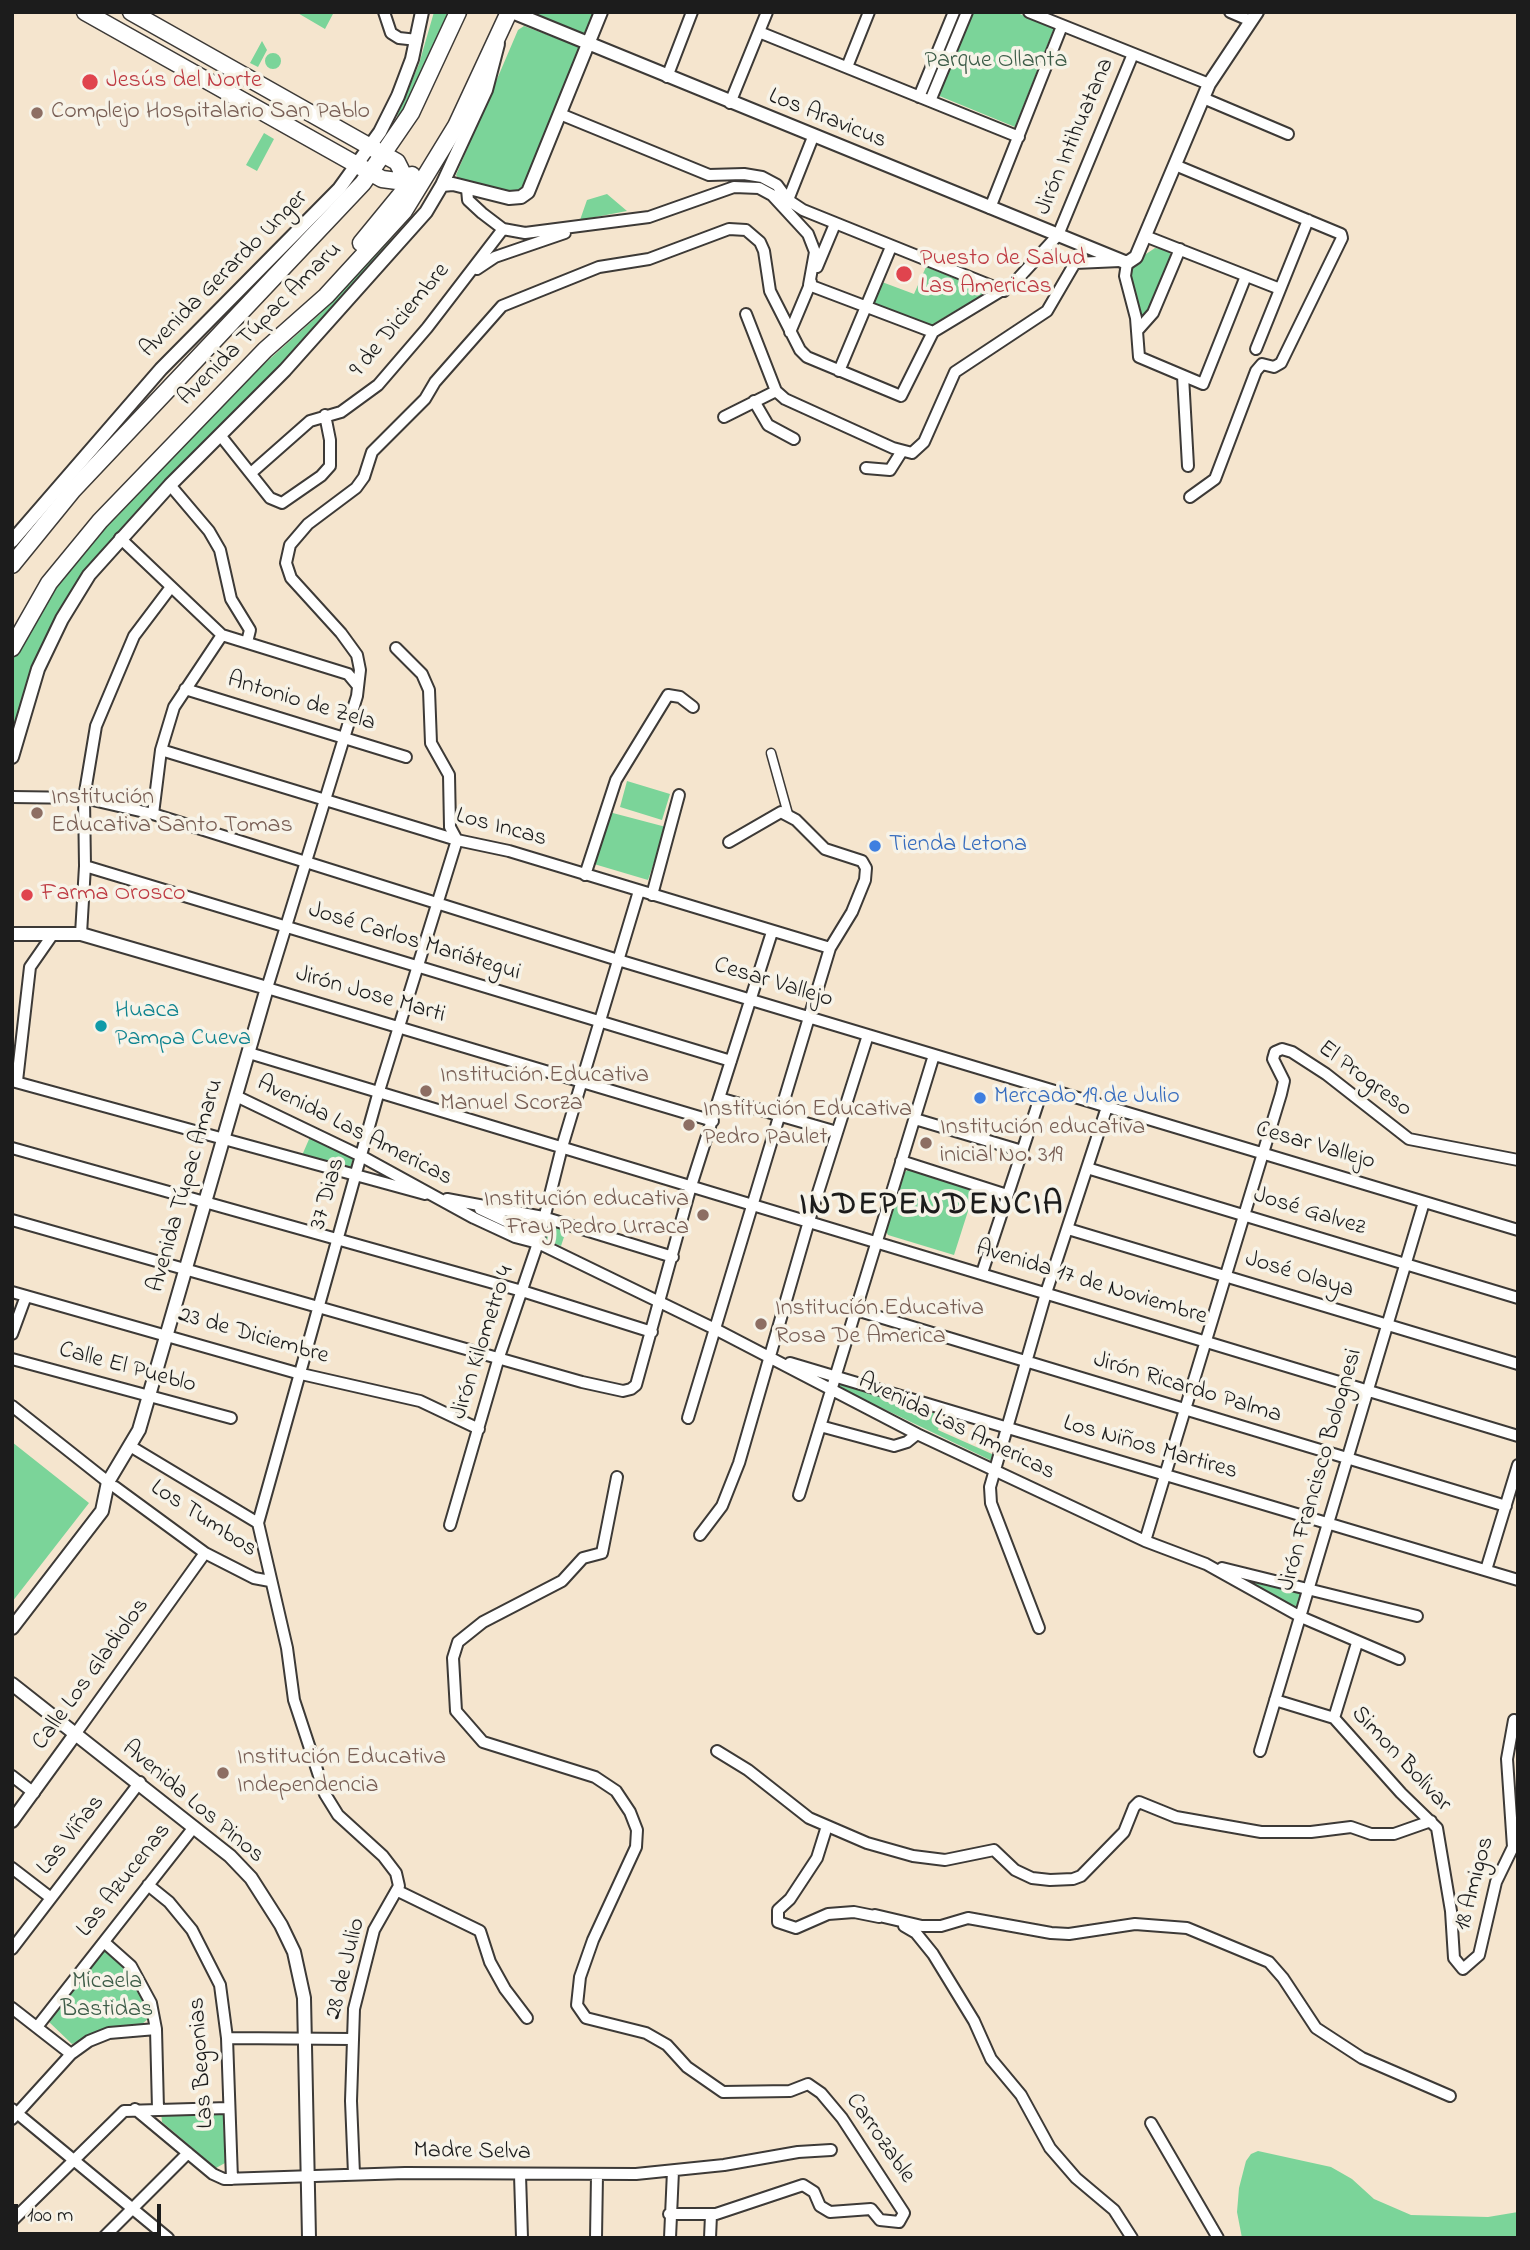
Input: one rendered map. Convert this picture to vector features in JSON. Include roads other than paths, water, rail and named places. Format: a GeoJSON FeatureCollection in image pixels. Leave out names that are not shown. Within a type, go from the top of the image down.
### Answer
{"type":"FeatureCollection","features":[{"type":"Feature","properties":{"kind":"main road"},"geometry":{"type":"LineString","coordinates":[[85,12],[386,180],[404,178],[423,169],[440,155]]}},
{"type":"Feature","properties":{"kind":"main road"},"geometry":{"type":"LineString","coordinates":[[131,12],[149,17],[247,78],[399,165],[404,178],[402,193],[391,209],[265,350]]}},
{"type":"Feature","properties":{"kind":"main road","name":"Avenida Túpac Amaru"},"geometry":{"type":"LineString","coordinates":[[12,565],[73,490],[364,169],[425,86],[458,12]]}},
{"type":"Feature","properties":{"kind":"main road","name":"Avenida Túpac Amaru"},"geometry":{"type":"LineString","coordinates":[[12,648],[36,604],[69,556],[265,350],[326,296],[400,216],[440,155],[511,12]]}},
{"type":"Feature","properties":{"kind":"main road"},"geometry":{"type":"LineString","coordinates":[[235,97],[248,94],[250,84],[247,78]]}},
{"type":"Feature","properties":{"kind":"street"},"geometry":{"type":"LineString","coordinates":[[384,12],[388,28],[395,36],[417,40]]}},
{"type":"Feature","properties":{"kind":"street","name":"Los Aravicus"},"geometry":{"type":"LineString","coordinates":[[511,12],[667,78],[1124,262]]}},
{"type":"Feature","properties":{"kind":"street"},"geometry":{"type":"LineString","coordinates":[[442,185],[453,184],[509,198],[525,195],[601,12]]}},
{"type":"Feature","properties":{"kind":"street"},"geometry":{"type":"LineString","coordinates":[[667,78],[692,12]]}},
{"type":"Feature","properties":{"kind":"street"},"geometry":{"type":"LineString","coordinates":[[730,103],[767,12]]}},
{"type":"Feature","properties":{"kind":"street"},"geometry":{"type":"LineString","coordinates":[[847,67],[869,12]]}},
{"type":"Feature","properties":{"kind":"street"},"geometry":{"type":"LineString","coordinates":[[924,99],[954,12]]}},
{"type":"Feature","properties":{"kind":"street"},"geometry":{"type":"LineString","coordinates":[[924,99],[967,12]]}},
{"type":"Feature","properties":{"kind":"street"},"geometry":{"type":"LineString","coordinates":[[1029,12],[1209,84]]}},
{"type":"Feature","properties":{"kind":"street"},"geometry":{"type":"LineString","coordinates":[[746,314],[776,391],[785,399],[821,417],[912,453],[924,442],[955,372],[1047,311],[1074,263],[1124,262],[1136,257],[1209,84],[1254,16],[1230,12]]}},
{"type":"Feature","properties":{"kind":"street"},"geometry":{"type":"LineString","coordinates":[[377,151],[423,17]]}},
{"type":"Feature","properties":{"kind":"street"},"geometry":{"type":"LineString","coordinates":[[990,208],[1062,26]]}},
{"type":"Feature","properties":{"kind":"street"},"geometry":{"type":"LineString","coordinates":[[759,32],[1019,137]]}},
{"type":"Feature","properties":{"kind":"street"},"geometry":{"type":"LineString","coordinates":[[12,757],[38,669],[89,575],[120,538],[285,370],[395,250],[442,185],[486,90],[498,36]]}},
{"type":"Feature","properties":{"kind":"street","name":"Jirón Intihuatana"},"geometry":{"type":"LineString","coordinates":[[1058,235],[1133,54]]}},
{"type":"Feature","properties":{"kind":"street"},"geometry":{"type":"LineString","coordinates":[[1203,98],[1288,134]]}},
{"type":"Feature","properties":{"kind":"street"},"geometry":{"type":"LineString","coordinates":[[560,114],[709,175],[744,174],[762,177],[776,185],[789,200],[803,210],[1004,291]]}},
{"type":"Feature","properties":{"kind":"street"},"geometry":{"type":"LineString","coordinates":[[789,200],[813,137]]}},
{"type":"Feature","properties":{"kind":"street"},"geometry":{"type":"LineString","coordinates":[[1175,165],[1341,234],[1342,239],[1281,363],[1274,367],[1262,365],[1256,370],[1215,480],[1191,497]]}},
{"type":"Feature","properties":{"kind":"street","name":"Avenida Gerardo Unger"},"geometry":{"type":"LineString","coordinates":[[12,541],[118,416],[364,169]]}},
{"type":"Feature","properties":{"kind":"street"},"geometry":{"type":"LineString","coordinates":[[467,189],[466,195],[470,203],[503,229],[525,233],[666,213],[734,187],[753,186],[772,195],[807,234],[814,253],[809,285]]}},
{"type":"Feature","properties":{"kind":"street"},"geometry":{"type":"LineString","coordinates":[[1256,349],[1308,220]]}},
{"type":"Feature","properties":{"kind":"street"},"geometry":{"type":"LineString","coordinates":[[790,332],[835,224]]}},
{"type":"Feature","properties":{"kind":"street"},"geometry":{"type":"LineString","coordinates":[[461,284],[491,259],[588,225]]}},
{"type":"Feature","properties":{"kind":"street"},"geometry":{"type":"LineString","coordinates":[[358,686],[357,655],[341,633],[291,578],[286,563],[289,545],[308,524],[356,488],[364,477],[372,452],[425,400],[435,382],[502,306],[599,267],[649,259],[738,228],[754,235],[760,242],[764,251],[770,291],[790,332],[807,357],[901,396],[933,332],[1004,291],[1058,235]]}},
{"type":"Feature","properties":{"kind":"street","name":"9 de Diciembre"},"geometry":{"type":"LineString","coordinates":[[251,473],[304,426],[325,415],[341,412],[378,384],[503,229]]}},
{"type":"Feature","properties":{"kind":"street"},"geometry":{"type":"LineString","coordinates":[[1145,236],[1280,289]]}},
{"type":"Feature","properties":{"kind":"street"},"geometry":{"type":"LineString","coordinates":[[839,371],[891,247]]}},
{"type":"Feature","properties":{"kind":"street"},"geometry":{"type":"LineString","coordinates":[[1137,331],[1153,313],[1180,249]]}},
{"type":"Feature","properties":{"kind":"street"},"geometry":{"type":"LineString","coordinates":[[1124,262],[1137,331],[1137,354],[1142,361],[1203,384],[1246,276]]}},
{"type":"Feature","properties":{"kind":"street"},"geometry":{"type":"LineString","coordinates":[[809,285],[933,332]]}},
{"type":"Feature","properties":{"kind":"street"},"geometry":{"type":"LineString","coordinates":[[1183,376],[1188,466]]}},
{"type":"Feature","properties":{"kind":"street"},"geometry":{"type":"LineString","coordinates":[[724,417],[776,391]]}},
{"type":"Feature","properties":{"kind":"street"},"geometry":{"type":"LineString","coordinates":[[754,401],[768,425],[794,439]]}},
{"type":"Feature","properties":{"kind":"street"},"geometry":{"type":"LineString","coordinates":[[220,435],[270,498],[282,503],[321,476],[330,466],[330,440],[325,415]]}},
{"type":"Feature","properties":{"kind":"street"},"geometry":{"type":"LineString","coordinates":[[866,468],[890,470],[902,451]]}},
{"type":"Feature","properties":{"kind":"street"},"geometry":{"type":"LineString","coordinates":[[170,485],[209,531],[220,550],[231,598],[250,630],[247,642]]}},
{"type":"Feature","properties":{"kind":"street"},"geometry":{"type":"LineString","coordinates":[[120,538],[222,635],[348,674],[358,686]]}},
{"type":"Feature","properties":{"kind":"street"},"geometry":{"type":"LineString","coordinates":[[80,934],[85,866],[84,798],[91,746],[104,702],[134,636],[171,587]]}},
{"type":"Feature","properties":{"kind":"street"},"geometry":{"type":"LineString","coordinates":[[153,814],[161,750],[170,718],[185,689],[222,635]]}},
{"type":"Feature","properties":{"kind":"street","name":"37 Dias"},"geometry":{"type":"LineString","coordinates":[[258,1522],[379,1091],[457,840],[450,827],[449,775],[431,743],[429,690],[422,674],[396,648]]}},
{"type":"Feature","properties":{"kind":"street","name":"Avenida Túpac Amaru"},"geometry":{"type":"LineString","coordinates":[[12,1628],[102,1511],[149,1397],[304,862],[358,686]]}},
{"type":"Feature","properties":{"kind":"street","name":"Antonio de Zela"},"geometry":{"type":"LineString","coordinates":[[185,689],[406,757]]}},
{"type":"Feature","properties":{"kind":"street"},"geometry":{"type":"LineString","coordinates":[[585,875],[616,780],[668,695],[680,696],[693,707]]}},
{"type":"Feature","properties":{"kind":"street","name":"Los Incas"},"geometry":{"type":"LineString","coordinates":[[161,750],[457,840],[509,851],[830,948]]}},
{"type":"Feature","properties":{"kind":"street"},"geometry":{"type":"LineString","coordinates":[[688,1418],[755,1205],[830,948],[852,912],[865,880],[866,868],[862,861],[825,849],[789,814],[771,753]]}},
{"type":"Feature","properties":{"kind":"street"},"geometry":{"type":"LineString","coordinates":[[652,895],[679,795]]}},
{"type":"Feature","properties":{"kind":"street","name":"Cesar Vallejo"},"geometry":{"type":"LineString","coordinates":[[12,797],[84,798],[153,814],[618,960],[1518,1230]]}},
{"type":"Feature","properties":{"kind":"street"},"geometry":{"type":"LineString","coordinates":[[729,842],[774,814],[789,814]]}},
{"type":"Feature","properties":{"kind":"street","name":"José Carlos Mariátegui"},"geometry":{"type":"LineString","coordinates":[[85,866],[731,1061]]}},
{"type":"Feature","properties":{"kind":"street","name":"Jirón Kilometro 4"},"geometry":{"type":"LineString","coordinates":[[450,1525],[499,1357],[538,1243],[562,1147],[584,1083],[639,891]]}},
{"type":"Feature","properties":{"kind":"street"},"geometry":{"type":"LineString","coordinates":[[12,1220],[623,1391],[636,1385],[691,1186],[772,932]]}},
{"type":"Feature","properties":{"kind":"street","name":"Jirón Jose Marti"},"geometry":{"type":"LineString","coordinates":[[12,934],[80,934],[400,1026],[713,1121]]}},
{"type":"Feature","properties":{"kind":"street"},"geometry":{"type":"LineString","coordinates":[[53,934],[30,967],[15,1081],[355,1177],[440,1198],[543,1217],[673,1257]]}},
{"type":"Feature","properties":{"kind":"street"},"geometry":{"type":"LineString","coordinates":[[700,1535],[722,1506],[739,1464],[809,1221],[868,1035]]}},
{"type":"Feature","properties":{"kind":"street","name":"El Progreso"},"geometry":{"type":"LineString","coordinates":[[1265,1154],[1284,1083],[1273,1057],[1278,1050],[1292,1052],[1326,1074],[1409,1139],[1518,1160]]}},
{"type":"Feature","properties":{"kind":"street","name":"Avenida 17 de Noviembre"},"geometry":{"type":"LineString","coordinates":[[249,1053],[1367,1388],[1518,1436]]}},
{"type":"Feature","properties":{"kind":"street"},"geometry":{"type":"LineString","coordinates":[[799,1495],[934,1055]]}},
{"type":"Feature","properties":{"kind":"street"},"geometry":{"type":"LineString","coordinates":[[982,1273],[1043,1088]]}},
{"type":"Feature","properties":{"kind":"street","name":"Avenida Las Americas"},"geometry":{"type":"LineString","coordinates":[[236,1096],[361,1156],[474,1218],[514,1237],[538,1243],[715,1329],[917,1434],[1145,1541],[1206,1564],[1301,1616],[1357,1643],[1399,1659]]}},
{"type":"Feature","properties":{"kind":"street"},"geometry":{"type":"LineString","coordinates":[[719,1098],[837,1132]]}},
{"type":"Feature","properties":{"kind":"street"},"geometry":{"type":"LineString","coordinates":[[1038,1628],[989,1492],[1046,1293],[1107,1107]]}},
{"type":"Feature","properties":{"kind":"street"},"geometry":{"type":"LineString","coordinates":[[915,1119],[1022,1152]]}},
{"type":"Feature","properties":{"kind":"street"},"geometry":{"type":"LineString","coordinates":[[12,1148],[522,1291],[652,1332]]}},
{"type":"Feature","properties":{"kind":"street"},"geometry":{"type":"LineString","coordinates":[[1145,1541],[1265,1154]]}},
{"type":"Feature","properties":{"kind":"street"},"geometry":{"type":"LineString","coordinates":[[901,1161],[1007,1195]]}},
{"type":"Feature","properties":{"kind":"street","name":"José Galvez"},"geometry":{"type":"LineString","coordinates":[[1087,1168],[1518,1298]]}},
{"type":"Feature","properties":{"kind":"street","name":"Jirón Francisco Bolognesi"},"geometry":{"type":"LineString","coordinates":[[1260,1751],[1345,1458],[1424,1202]]}},
{"type":"Feature","properties":{"kind":"street","name":"José Olaya"},"geometry":{"type":"LineString","coordinates":[[1068,1229],[1518,1364]]}},
{"type":"Feature","properties":{"kind":"street","name":"23 de Diciembre"},"geometry":{"type":"LineString","coordinates":[[12,1292],[298,1373],[420,1401],[479,1429]]}},
{"type":"Feature","properties":{"kind":"street"},"geometry":{"type":"LineString","coordinates":[[12,1334],[26,1296]]}},
{"type":"Feature","properties":{"kind":"street","name":"Jirón Ricardo Palma"},"geometry":{"type":"LineString","coordinates":[[856,1310],[1506,1506]]}},
{"type":"Feature","properties":{"kind":"street","name":"Los Niños Martires"},"geometry":{"type":"LineString","coordinates":[[771,1357],[1518,1580]]}},
{"type":"Feature","properties":{"kind":"street","name":"Calle El Pueblo"},"geometry":{"type":"LineString","coordinates":[[12,1359],[232,1418]]}},
{"type":"Feature","properties":{"kind":"street","name":"Los Tumbos"},"geometry":{"type":"LineString","coordinates":[[12,1406],[112,1485],[205,1553],[254,1578],[270,1581]]}},
{"type":"Feature","properties":{"kind":"street"},"geometry":{"type":"LineString","coordinates":[[820,1426],[894,1446],[917,1434]]}},
{"type":"Feature","properties":{"kind":"street"},"geometry":{"type":"LineString","coordinates":[[130,1446],[258,1522],[303,1731],[326,1794],[338,1815],[372,1844],[396,1873],[398,1891],[480,1931],[490,1962],[505,1989],[527,2018]]}},
{"type":"Feature","properties":{"kind":"street"},"geometry":{"type":"LineString","coordinates":[[1486,1570],[1518,1465]]}},
{"type":"Feature","properties":{"kind":"street","name":"Carrozable"},"geometry":{"type":"LineString","coordinates":[[617,1477],[602,1553],[583,1558],[562,1581],[483,1622],[458,1642],[453,1658],[456,1711],[483,1742],[595,1777],[616,1791],[630,1812],[637,1830],[636,1847],[593,1940],[580,1977],[577,2005],[586,2018],[646,2033],[667,2045],[687,2067],[723,2092],[790,2091],[808,2084],[821,2093],[842,2118],[904,2213],[899,2222],[880,2220],[870,2209],[824,2210],[814,2192],[803,2185],[711,2215]]}},
{"type":"Feature","properties":{"kind":"street","name":"Calle Los Gladiolos"},"geometry":{"type":"LineString","coordinates":[[12,1821],[205,1553]]}},
{"type":"Feature","properties":{"kind":"street"},"geometry":{"type":"LineString","coordinates":[[1206,1564],[1417,1616]]}},
{"type":"Feature","properties":{"kind":"street"},"geometry":{"type":"LineString","coordinates":[[1334,1718],[1357,1643]]}},
{"type":"Feature","properties":{"kind":"street","name":"Avenida Los Pinos"},"geometry":{"type":"LineString","coordinates":[[12,1684],[140,1782],[251,1878],[281,1925],[300,1975],[305,2039],[309,2238]]}},
{"type":"Feature","properties":{"kind":"street","name":"Simon Bolivar"},"geometry":{"type":"LineString","coordinates":[[1275,1700],[1334,1718],[1401,1793],[1431,1821],[1442,1839],[1454,1958],[1464,1969]]}},
{"type":"Feature","properties":{"kind":"street","name":"18 Amigos"},"geometry":{"type":"LineString","coordinates":[[1464,1969],[1479,1955],[1492,1892],[1513,1846],[1507,1759],[1514,1720]]}},
{"type":"Feature","properties":{"kind":"street"},"geometry":{"type":"LineString","coordinates":[[717,1751],[748,1770],[809,1818],[867,1843],[913,1856],[945,1860],[994,1850],[1015,1870],[1032,1878],[1073,1879],[1094,1864],[1124,1832],[1134,1807],[1139,1802],[1176,1817],[1261,1832],[1311,1832],[1351,1827],[1371,1834],[1394,1834],[1431,1821]]}},
{"type":"Feature","properties":{"kind":"street"},"geometry":{"type":"LineString","coordinates":[[12,1776],[34,1793]]}},
{"type":"Feature","properties":{"kind":"street","name":"Las Viñas"},"geometry":{"type":"LineString","coordinates":[[12,1949],[140,1782]]}},
{"type":"Feature","properties":{"kind":"street"},"geometry":{"type":"LineString","coordinates":[[827,1826],[817,1858],[790,1899],[778,1910],[778,1922],[796,1928],[828,1914],[854,1912],[922,1926],[941,1926],[968,1918],[1069,1934],[1135,1924],[1187,1928],[1275,1967],[1313,2025],[1348,2049],[1450,2096]]}},
{"type":"Feature","properties":{"kind":"street","name":"Las Azucenas"},"geometry":{"type":"LineString","coordinates":[[37,2028],[194,1827]]}},
{"type":"Feature","properties":{"kind":"street"},"geometry":{"type":"LineString","coordinates":[[12,1868],[51,1898]]}},
{"type":"Feature","properties":{"kind":"street","name":"Las Begonias"},"geometry":{"type":"LineString","coordinates":[[148,1885],[177,1911],[206,1952],[220,1985],[227,2038],[232,2179]]}},
{"type":"Feature","properties":{"kind":"street","name":"28 de Julio"},"geometry":{"type":"LineString","coordinates":[[354,2174],[352,2039],[355,2009],[374,1930],[398,1891]]}},
{"type":"Feature","properties":{"kind":"street"},"geometry":{"type":"LineString","coordinates":[[875,1915],[916,1933],[952,1984],[991,2059],[1033,2113],[1050,2148],[1076,2178],[1114,2210],[1132,2238]]}},
{"type":"Feature","properties":{"kind":"street"},"geometry":{"type":"LineString","coordinates":[[104,1942],[127,1962],[142,1983],[151,2003],[156,2029],[158,2109]]}},
{"type":"Feature","properties":{"kind":"street"},"geometry":{"type":"LineString","coordinates":[[12,2008],[71,2054]]}},
{"type":"Feature","properties":{"kind":"street"},"geometry":{"type":"LineString","coordinates":[[156,2029],[109,2033],[89,2041],[71,2054],[14,2114],[74,2159],[168,2238]]}},
{"type":"Feature","properties":{"kind":"street"},"geometry":{"type":"LineString","coordinates":[[227,2038],[352,2039]]}},
{"type":"Feature","properties":{"kind":"street"},"geometry":{"type":"LineString","coordinates":[[12,2221],[118,2115],[135,2109],[228,2108]]}},
{"type":"Feature","properties":{"kind":"street","name":"Madre Selva"},"geometry":{"type":"LineString","coordinates":[[135,2109],[219,2177],[232,2179],[354,2174],[597,2175],[673,2172],[831,2150]]}},
{"type":"Feature","properties":{"kind":"street"},"geometry":{"type":"LineString","coordinates":[[1151,2123],[1218,2238]]}},
{"type":"Feature","properties":{"kind":"street"},"geometry":{"type":"LineString","coordinates":[[103,2238],[188,2153]]}},
{"type":"Feature","properties":{"kind":"street"},"geometry":{"type":"LineString","coordinates":[[670,2238],[673,2172]]}},
{"type":"Feature","properties":{"kind":"street"},"geometry":{"type":"LineString","coordinates":[[520,2175],[522,2238]]}},
{"type":"Feature","properties":{"kind":"street"},"geometry":{"type":"LineString","coordinates":[[596,2238],[597,2175]]}},
{"type":"Feature","properties":{"kind":"street"},"geometry":{"type":"LineString","coordinates":[[669,2214],[711,2215],[710,2238]]}},
{"type":"Feature","properties":{"kind":"place","name":"Jesús del Norte"},"geometry":{"type":"Point","coordinates":[90,82]}},
{"type":"Feature","properties":{"kind":"place","name":"Complejo Hospitalario San Pablo"},"geometry":{"type":"Point","coordinates":[37,113]}},
{"type":"Feature","properties":{"kind":"place","name":"Puesto de Salud Las Americas"},"geometry":{"type":"Point","coordinates":[904,274]}},
{"type":"Feature","properties":{"kind":"place","name":"Institución Educativa Santo Tomas"},"geometry":{"type":"Point","coordinates":[37,813]}},
{"type":"Feature","properties":{"kind":"place","name":"Tienda Letona"},"geometry":{"type":"Point","coordinates":[875,846]}},
{"type":"Feature","properties":{"kind":"place","name":"Farma Orosco"},"geometry":{"type":"Point","coordinates":[27,895]}},
{"type":"Feature","properties":{"kind":"place","name":"Huaca Pampa Cueva"},"geometry":{"type":"Point","coordinates":[101,1026]}},
{"type":"Feature","properties":{"kind":"place","name":"Institución Educativa Manuel Scorza"},"geometry":{"type":"Point","coordinates":[426,1091]}},
{"type":"Feature","properties":{"kind":"place","name":"Mercado 19 de Julio"},"geometry":{"type":"Point","coordinates":[980,1098]}},
{"type":"Feature","properties":{"kind":"place","name":"Institución Educativa Pedro Paulet"},"geometry":{"type":"Point","coordinates":[689,1125]}},
{"type":"Feature","properties":{"kind":"place","name":"Institución educativa inicial No. 319"},"geometry":{"type":"Point","coordinates":[926,1143]}},
{"type":"Feature","properties":{"kind":"place","name":"Institución educativa Fray Pedro Urraca"},"geometry":{"type":"Point","coordinates":[703,1215]}},
{"type":"Feature","properties":{"kind":"place","name":"Institución Educativa Rosa De America"},"geometry":{"type":"Point","coordinates":[761,1324]}},
{"type":"Feature","properties":{"kind":"place","name":"Institución Educativa Independencia"},"geometry":{"type":"Point","coordinates":[223,1773]}},
{"type":"Feature","properties":{"kind":"district","name":"INDEPENDENCIA"},"geometry":{"type":"Point","coordinates":[932,1208]}},
{"type":"Feature","properties":{"kind":"park label","name":"Parque Ollanta"},"geometry":{"type":"Point","coordinates":[996,62]}},
{"type":"Feature","properties":{"kind":"park label","name":"Micaela Bastidas"},"geometry":{"type":"Point","coordinates":[107,1997]}}]}
